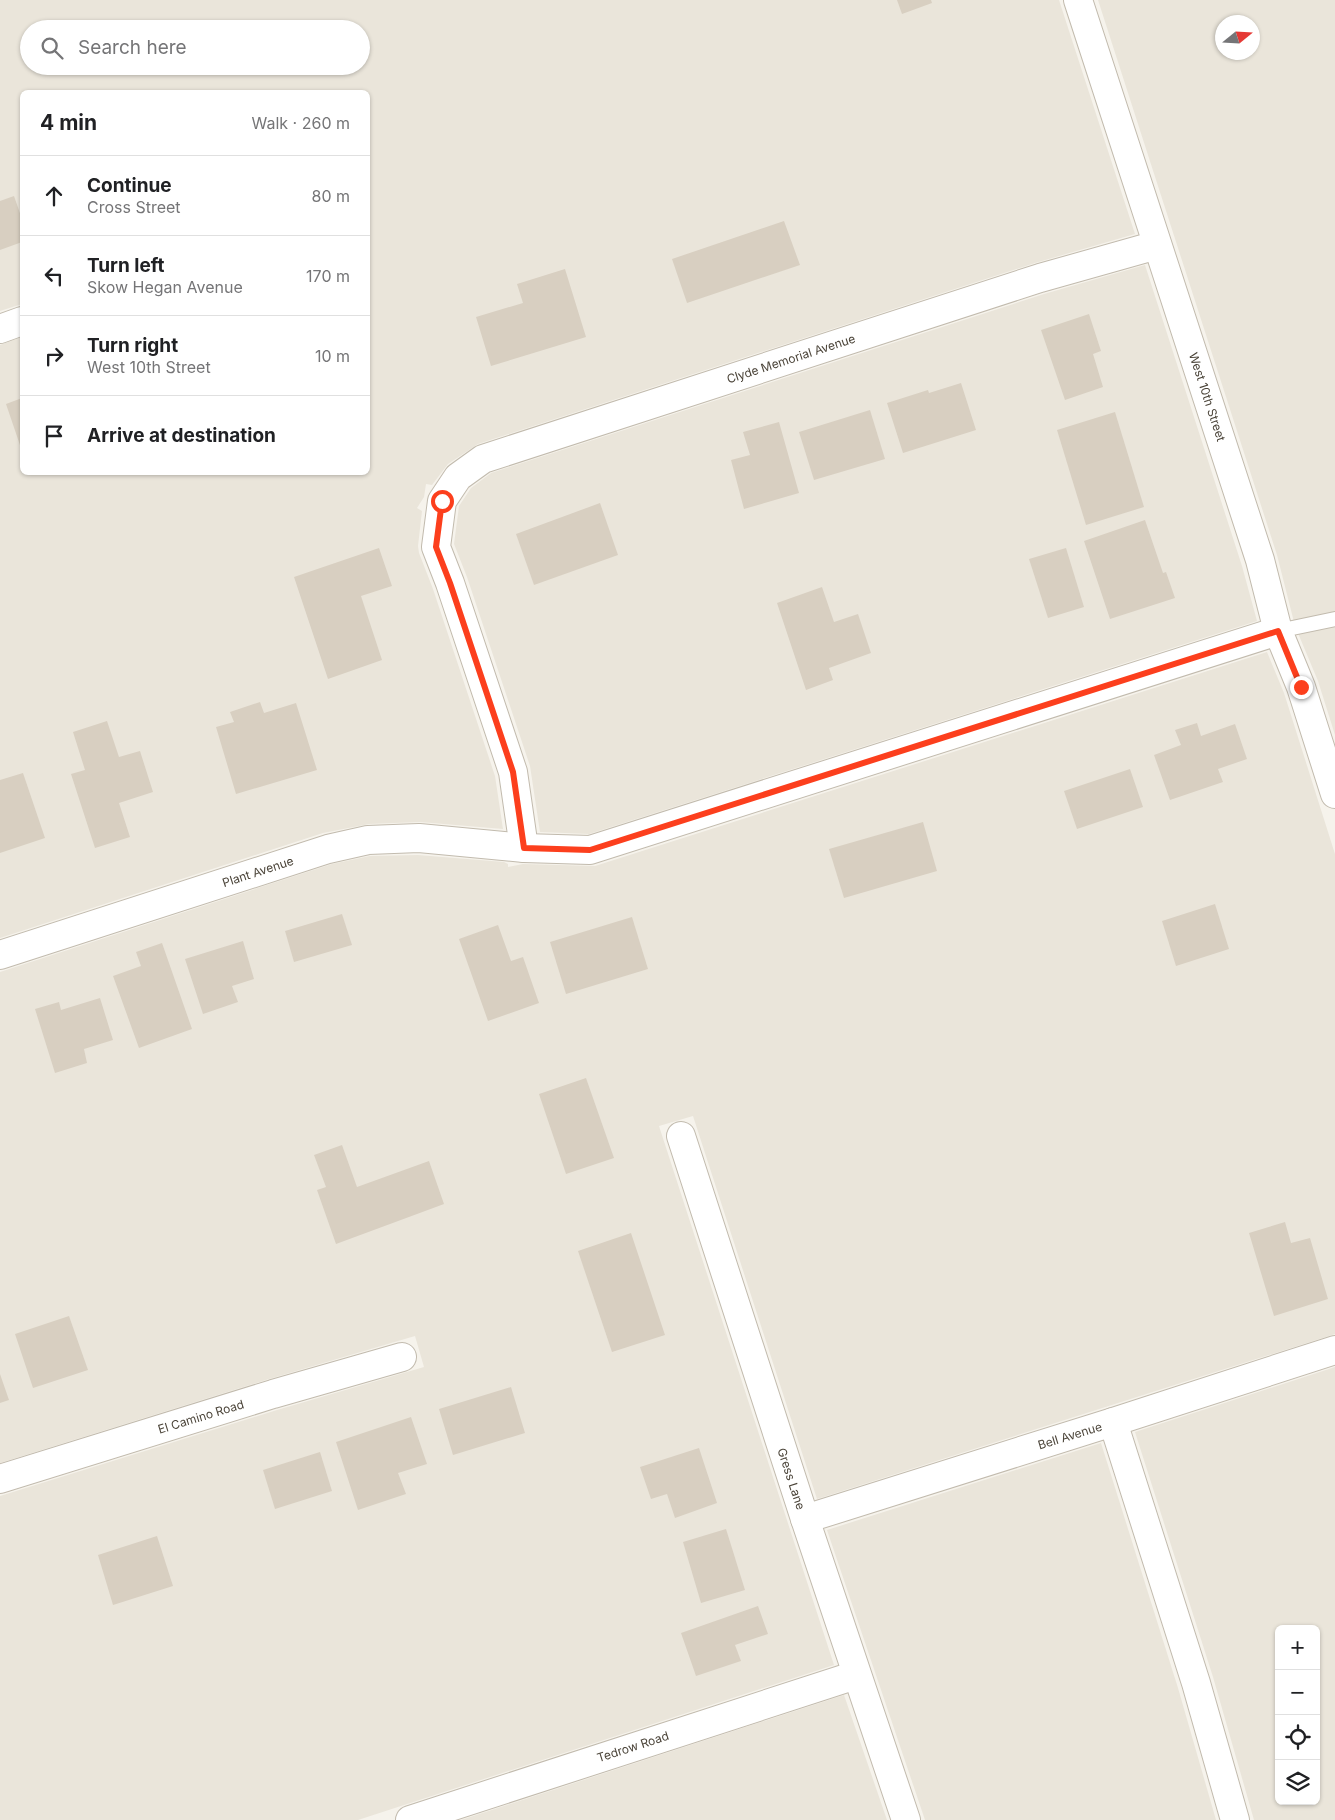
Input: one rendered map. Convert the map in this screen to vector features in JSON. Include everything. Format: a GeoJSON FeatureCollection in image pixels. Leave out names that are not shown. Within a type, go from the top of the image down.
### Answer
{"type":"FeatureCollection","features":[{"type":"Feature","properties":{"kind":"street","name":"West 10th Street"},"geometry":{"type":"LineString","coordinates":[[1078,0],[1260,560],[1278,631],[1301,687],[1335,794]]}},
{"type":"Feature","properties":{"kind":"street","name":"Clyde Memorial Avenue"},"geometry":{"type":"LineString","coordinates":[[524,848],[513,772],[450,583],[436,547],[442,501],[458,477],[483,459],[1040,278],[1157,245]]}},
{"type":"Feature","properties":{"kind":"street"},"geometry":{"type":"LineString","coordinates":[[0,328],[20,322]]}},
{"type":"Feature","properties":{"kind":"street","name":"Plant Avenue"},"geometry":{"type":"LineString","coordinates":[[0,955],[328,849],[368,840],[420,838],[524,848],[590,850],[1278,631]]}},
{"type":"Feature","properties":{"kind":"street","name":"Gress Lane"},"geometry":{"type":"LineString","coordinates":[[681,1136],[804,1519],[906,1820]]}},
{"type":"Feature","properties":{"kind":"street","name":"Bell Avenue"},"geometry":{"type":"LineString","coordinates":[[804,1519],[1335,1350]]}},
{"type":"Feature","properties":{"kind":"street","name":"El Camino Road"},"geometry":{"type":"LineString","coordinates":[[0,1479],[273,1394],[402,1357]]}},
{"type":"Feature","properties":{"kind":"street"},"geometry":{"type":"LineString","coordinates":[[1113,1422],[1196,1682],[1235,1820]]}},
{"type":"Feature","properties":{"kind":"street","name":"Tedrow Road"},"geometry":{"type":"LineString","coordinates":[[410,1820],[856,1674]]}},
{"type":"Feature","properties":{"kind":"lane"},"geometry":{"type":"LineString","coordinates":[[1278,631],[1335,619]]}},
{"type":"Feature","properties":{"kind":"shaded area"},"geometry":{"type":"Polygon","coordinates":[[[0,0],[1059,0],[1135,234],[1035,263],[478,444],[448,464],[432,485],[426,484],[424,497],[417,508],[422,511],[419,553],[433,589],[495,776],[503,829],[420,822],[369,824],[323,833],[0,938],[0,345],[20,338],[20,475],[370,475],[370,90],[20,90],[20,305],[0,311],[0,0]]]}},
{"type":"Feature","properties":{"kind":"shaded area"},"geometry":{"type":"Polygon","coordinates":[[[1098,0],[1335,0],[1335,735],[1318,681],[1295,626],[1277,555],[1098,0]]]}},
{"type":"Feature","properties":{"kind":"shaded area"},"geometry":{"type":"Polygon","coordinates":[[[1145,265],[1242,566],[1257,621],[589,834],[540,832],[530,766],[467,577],[454,544],[459,506],[471,488],[491,473],[1044,294],[1145,265]]]}},
{"type":"Feature","properties":{"kind":"shaded area"},"geometry":{"type":"Polygon","coordinates":[[[1267,652],[1284,693],[1335,854],[1335,1334],[817,1499],[693,1116],[659,1126],[834,1665],[358,1820],[0,1820],[0,1496],[277,1410],[424,1367],[415,1336],[269,1379],[0,1463],[0,972],[332,864],[370,856],[418,855],[504,862],[508,864],[508,867],[523,864],[595,866],[1267,652]]]}},
{"type":"Feature","properties":{"kind":"shaded area"},"geometry":{"type":"Polygon","coordinates":[[[1335,1367],[1335,1820],[1254,1820],[1213,1677],[1135,1432],[1335,1367]]]}},
{"type":"Feature","properties":{"kind":"shaded area"},"geometry":{"type":"Polygon","coordinates":[[[1101,1443],[1178,1688],[1216,1820],[925,1820],[827,1530],[1101,1443]]]}},
{"type":"Feature","properties":{"kind":"shaded area"},"geometry":{"type":"Polygon","coordinates":[[[844,1695],[887,1820],[461,1820],[844,1695]]]}},
{"type":"Feature","properties":{"kind":"building"},"geometry":{"type":"Polygon","coordinates":[[[897,0],[931,0],[932,3],[902,14],[897,0]]]}},
{"type":"Feature","properties":{"kind":"building"},"geometry":{"type":"Polygon","coordinates":[[[14,196],[20,213],[20,243],[0,250],[0,201],[14,196]]]}},
{"type":"Feature","properties":{"kind":"building"},"geometry":{"type":"Polygon","coordinates":[[[784,221],[800,265],[687,303],[672,259],[784,221]]]}},
{"type":"Feature","properties":{"kind":"building"},"geometry":{"type":"Polygon","coordinates":[[[565,269],[586,337],[491,366],[476,317],[523,303],[517,284],[565,269]]]}},
{"type":"Feature","properties":{"kind":"building"},"geometry":{"type":"Polygon","coordinates":[[[1089,314],[1101,351],[1093,354],[1103,387],[1065,400],[1041,330],[1089,314]]]}},
{"type":"Feature","properties":{"kind":"building"},"geometry":{"type":"Polygon","coordinates":[[[961,383],[976,430],[903,453],[887,403],[928,390],[929,393],[961,383]]]}},
{"type":"Feature","properties":{"kind":"building"},"geometry":{"type":"Polygon","coordinates":[[[20,399],[20,445],[6,404],[20,399]]]}},
{"type":"Feature","properties":{"kind":"building"},"geometry":{"type":"Polygon","coordinates":[[[870,410],[885,459],[814,480],[799,432],[870,410]]]}},
{"type":"Feature","properties":{"kind":"building"},"geometry":{"type":"Polygon","coordinates":[[[1115,412],[1144,507],[1086,525],[1057,430],[1115,412]]]}},
{"type":"Feature","properties":{"kind":"building"},"geometry":{"type":"Polygon","coordinates":[[[779,422],[799,493],[744,509],[731,460],[750,455],[743,432],[779,422]]]}},
{"type":"Feature","properties":{"kind":"building"},"geometry":{"type":"Polygon","coordinates":[[[600,503],[618,555],[534,585],[516,534],[600,503]]]}},
{"type":"Feature","properties":{"kind":"building"},"geometry":{"type":"Polygon","coordinates":[[[1145,520],[1163,573],[1166,572],[1175,598],[1110,619],[1084,541],[1145,520]]]}},
{"type":"Feature","properties":{"kind":"building"},"geometry":{"type":"Polygon","coordinates":[[[379,548],[392,586],[361,596],[382,660],[328,679],[294,577],[379,548]]]}},
{"type":"Feature","properties":{"kind":"building"},"geometry":{"type":"Polygon","coordinates":[[[1066,548],[1084,607],[1048,618],[1029,559],[1066,548]]]}},
{"type":"Feature","properties":{"kind":"building"},"geometry":{"type":"Polygon","coordinates":[[[822,587],[834,622],[858,614],[871,653],[829,668],[833,680],[806,690],[777,603],[822,587]]]}},
{"type":"Feature","properties":{"kind":"building"},"geometry":{"type":"Polygon","coordinates":[[[260,702],[264,713],[296,703],[317,770],[236,794],[216,727],[234,722],[230,712],[260,702]]]}},
{"type":"Feature","properties":{"kind":"building"},"geometry":{"type":"Polygon","coordinates":[[[107,721],[119,757],[140,751],[153,792],[119,803],[130,837],[95,848],[71,774],[85,770],[73,732],[107,721]]]}},
{"type":"Feature","properties":{"kind":"building"},"geometry":{"type":"Polygon","coordinates":[[[1197,723],[1201,736],[1235,724],[1247,759],[1218,769],[1223,782],[1170,800],[1154,755],[1181,745],[1175,730],[1197,723]]]}},
{"type":"Feature","properties":{"kind":"building"},"geometry":{"type":"Polygon","coordinates":[[[1130,769],[1143,807],[1077,829],[1064,791],[1130,769]]]}},
{"type":"Feature","properties":{"kind":"building"},"geometry":{"type":"Polygon","coordinates":[[[23,773],[45,838],[0,853],[0,780],[23,773]]]}},
{"type":"Feature","properties":{"kind":"building"},"geometry":{"type":"Polygon","coordinates":[[[923,822],[937,871],[844,898],[829,849],[923,822]]]}},
{"type":"Feature","properties":{"kind":"building"},"geometry":{"type":"Polygon","coordinates":[[[1215,904],[1229,949],[1176,966],[1162,921],[1215,904]]]}},
{"type":"Feature","properties":{"kind":"building"},"geometry":{"type":"Polygon","coordinates":[[[342,914],[352,945],[294,962],[285,931],[342,914]]]}},
{"type":"Feature","properties":{"kind":"building"},"geometry":{"type":"Polygon","coordinates":[[[632,917],[648,969],[566,994],[550,942],[632,917]]]}},
{"type":"Feature","properties":{"kind":"building"},"geometry":{"type":"Polygon","coordinates":[[[498,925],[511,961],[523,957],[539,1003],[488,1021],[459,939],[498,925]]]}},
{"type":"Feature","properties":{"kind":"building"},"geometry":{"type":"Polygon","coordinates":[[[243,941],[254,979],[232,986],[238,1002],[203,1014],[185,959],[243,941]]]}},
{"type":"Feature","properties":{"kind":"building"},"geometry":{"type":"Polygon","coordinates":[[[162,943],[192,1029],[139,1048],[113,976],[141,966],[136,952],[162,943]]]}},
{"type":"Feature","properties":{"kind":"building"},"geometry":{"type":"Polygon","coordinates":[[[100,998],[113,1040],[84,1049],[87,1063],[55,1073],[35,1009],[59,1002],[61,1010],[100,998]]]}},
{"type":"Feature","properties":{"kind":"building"},"geometry":{"type":"Polygon","coordinates":[[[586,1078],[614,1158],[566,1174],[539,1094],[586,1078]]]}},
{"type":"Feature","properties":{"kind":"building"},"geometry":{"type":"Polygon","coordinates":[[[342,1145],[357,1187],[429,1161],[444,1204],[336,1244],[317,1190],[326,1187],[314,1155],[342,1145]]]}},
{"type":"Feature","properties":{"kind":"building"},"geometry":{"type":"Polygon","coordinates":[[[1285,1222],[1291,1243],[1310,1238],[1328,1299],[1274,1316],[1249,1233],[1285,1222]]]}},
{"type":"Feature","properties":{"kind":"building"},"geometry":{"type":"Polygon","coordinates":[[[631,1233],[665,1335],[612,1352],[578,1251],[631,1233]]]}},
{"type":"Feature","properties":{"kind":"building"},"geometry":{"type":"Polygon","coordinates":[[[69,1316],[88,1370],[33,1388],[15,1334],[69,1316]]]}},
{"type":"Feature","properties":{"kind":"building"},"geometry":{"type":"Polygon","coordinates":[[[0,1374],[9,1400],[0,1403],[0,1374]]]}},
{"type":"Feature","properties":{"kind":"building"},"geometry":{"type":"Polygon","coordinates":[[[511,1387],[525,1433],[453,1455],[439,1409],[511,1387]]]}},
{"type":"Feature","properties":{"kind":"building"},"geometry":{"type":"Polygon","coordinates":[[[411,1417],[427,1464],[398,1473],[406,1494],[358,1510],[336,1442],[411,1417]]]}},
{"type":"Feature","properties":{"kind":"building"},"geometry":{"type":"Polygon","coordinates":[[[699,1448],[717,1503],[675,1518],[667,1494],[651,1499],[640,1467],[699,1448]]]}},
{"type":"Feature","properties":{"kind":"building"},"geometry":{"type":"Polygon","coordinates":[[[320,1452],[332,1491],[275,1509],[263,1470],[320,1452]]]}},
{"type":"Feature","properties":{"kind":"building"},"geometry":{"type":"Polygon","coordinates":[[[726,1529],[745,1590],[701,1603],[683,1542],[726,1529]]]}},
{"type":"Feature","properties":{"kind":"building"},"geometry":{"type":"Polygon","coordinates":[[[157,1536],[173,1586],[113,1605],[98,1555],[157,1536]]]}},
{"type":"Feature","properties":{"kind":"building"},"geometry":{"type":"Polygon","coordinates":[[[758,1606],[768,1634],[735,1645],[741,1661],[696,1676],[681,1633],[758,1606]]]}},
{"type":"Feature","properties":{"kind":"route"},"geometry":{"type":"LineString","coordinates":[[442,501],[436,547],[450,583],[513,772],[524,848],[590,850],[1278,631],[1301,687]]}}]}
